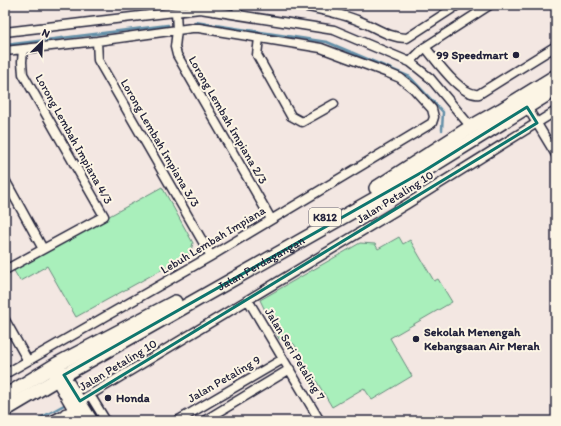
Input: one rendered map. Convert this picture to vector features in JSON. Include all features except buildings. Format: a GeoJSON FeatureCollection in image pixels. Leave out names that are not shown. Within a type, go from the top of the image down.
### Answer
{"type":"FeatureCollection","features":[{"type":"Feature","properties":{"kind":"main road","name":"Jalan Perdagangan"},"geometry":{"type":"LineString","coordinates":[[5,410],[57,372],[176,301],[380,186],[556,76]]}},
{"type":"Feature","properties":{"kind":"main road","name":"Jalan Perdagangan"},"geometry":{"type":"LineString","coordinates":[[5,396],[57,372],[424,171],[556,88]]}},
{"type":"Feature","properties":{"kind":"street"},"geometry":{"type":"LineString","coordinates":[[236,15],[238,5]]}},
{"type":"Feature","properties":{"kind":"street"},"geometry":{"type":"LineString","coordinates":[[296,5],[337,12],[360,20],[397,38],[407,38],[458,5]]}},
{"type":"Feature","properties":{"kind":"street"},"geometry":{"type":"LineString","coordinates":[[337,12],[344,5]]}},
{"type":"Feature","properties":{"kind":"street"},"geometry":{"type":"LineString","coordinates":[[410,62],[425,47],[490,5]]}},
{"type":"Feature","properties":{"kind":"street"},"geometry":{"type":"LineString","coordinates":[[5,32],[200,9],[334,30],[410,62],[430,78],[471,128]]}},
{"type":"Feature","properties":{"kind":"street","name":"Lorong Lembah Impiana 2/3"},"geometry":{"type":"LineString","coordinates":[[176,12],[177,30],[175,47],[177,55],[271,219]]}},
{"type":"Feature","properties":{"kind":"street"},"geometry":{"type":"LineString","coordinates":[[5,51],[199,28],[259,38],[257,54],[291,116],[302,122],[334,104]]}},
{"type":"Feature","properties":{"kind":"street","name":"Lebuh Lembah Impiana"},"geometry":{"type":"LineString","coordinates":[[5,374],[211,256],[432,123],[434,117],[432,109],[414,89],[400,78],[321,48],[259,38]]}},
{"type":"Feature","properties":{"kind":"street","name":"Lorong Lembah Impiana 3/3"},"geometry":{"type":"LineString","coordinates":[[97,41],[98,60],[211,256]]}},
{"type":"Feature","properties":{"kind":"street"},"geometry":{"type":"LineString","coordinates":[[425,47],[462,88],[475,95],[479,94],[556,46]]}},
{"type":"Feature","properties":{"kind":"street","name":"Lorong Lembah Impiana 4/3"},"geometry":{"type":"LineString","coordinates":[[23,49],[22,62],[24,74],[104,216],[43,249]]}},
{"type":"Feature","properties":{"kind":"street"},"geometry":{"type":"LineString","coordinates":[[527,107],[556,155]]}},
{"type":"Feature","properties":{"kind":"street","name":"Jalan Petaling 10"},"geometry":{"type":"LineString","coordinates":[[51,421],[73,408],[90,395],[407,204],[556,111]]}},
{"type":"Feature","properties":{"kind":"street"},"geometry":{"type":"LineString","coordinates":[[5,180],[43,249],[5,270]]}},
{"type":"Feature","properties":{"kind":"street","name":"Jalan Seri Petaling 7"},"geometry":{"type":"LineString","coordinates":[[248,300],[320,421]]}},
{"type":"Feature","properties":{"kind":"street"},"geometry":{"type":"LineString","coordinates":[[5,320],[28,361]]}},
{"type":"Feature","properties":{"kind":"street","name":"Jalan Petaling 9"},"geometry":{"type":"LineString","coordinates":[[177,421],[283,359]]}},
{"type":"Feature","properties":{"kind":"street"},"geometry":{"type":"LineString","coordinates":[[204,421],[290,369]]}},
{"type":"Feature","properties":{"kind":"street"},"geometry":{"type":"LineString","coordinates":[[57,372],[73,408],[81,421]]}},
{"type":"Feature","properties":{"kind":"street"},"geometry":{"type":"LineString","coordinates":[[90,395],[106,421]]}},
{"type":"Feature","properties":{"kind":"street"},"geometry":{"type":"LineString","coordinates":[[70,421],[73,408]]}},
{"type":"Feature","properties":{"kind":"street"},"geometry":{"type":"LineString","coordinates":[[73,408],[92,421]]}},
{"type":"Feature","properties":{"kind":"highlighted area"},"geometry":{"type":"Polygon","coordinates":[[[527,107],[537,123],[80,401],[64,375],[424,171],[527,107]]]}},
{"type":"Feature","properties":{"kind":"green space"},"geometry":{"type":"Polygon","coordinates":[[[162,187],[193,243],[190,254],[76,317],[47,266],[20,281],[13,269],[162,187]]]}},
{"type":"Feature","properties":{"kind":"green space"},"geometry":{"type":"Polygon","coordinates":[[[399,237],[403,244],[410,240],[434,281],[438,279],[452,302],[390,338],[412,376],[372,400],[364,388],[332,407],[294,344],[279,339],[260,300],[360,243],[375,244],[378,249],[399,237]]]}},
{"type":"Feature","properties":{"kind":"waterway"},"geometry":{"type":"LineString","coordinates":[[195,22],[327,42],[410,77],[443,112],[442,130]]}},
{"type":"Feature","properties":{"kind":"waterway"},"geometry":{"type":"LineString","coordinates":[[5,45],[168,25]]}},
{"type":"Feature","properties":{"kind":"waterway"},"geometry":{"type":"LineString","coordinates":[[35,421],[64,405]]}},
{"type":"Feature","properties":{"kind":"place","name":"99 Speedmart"},"geometry":{"type":"Point","coordinates":[516,55]}},
{"type":"Feature","properties":{"kind":"place","name":"Sekolah Menengah Kebangsaan Air Merah"},"geometry":{"type":"Point","coordinates":[416,339]}},
{"type":"Feature","properties":{"kind":"place","name":"Honda"},"geometry":{"type":"Point","coordinates":[108,398]}}]}
